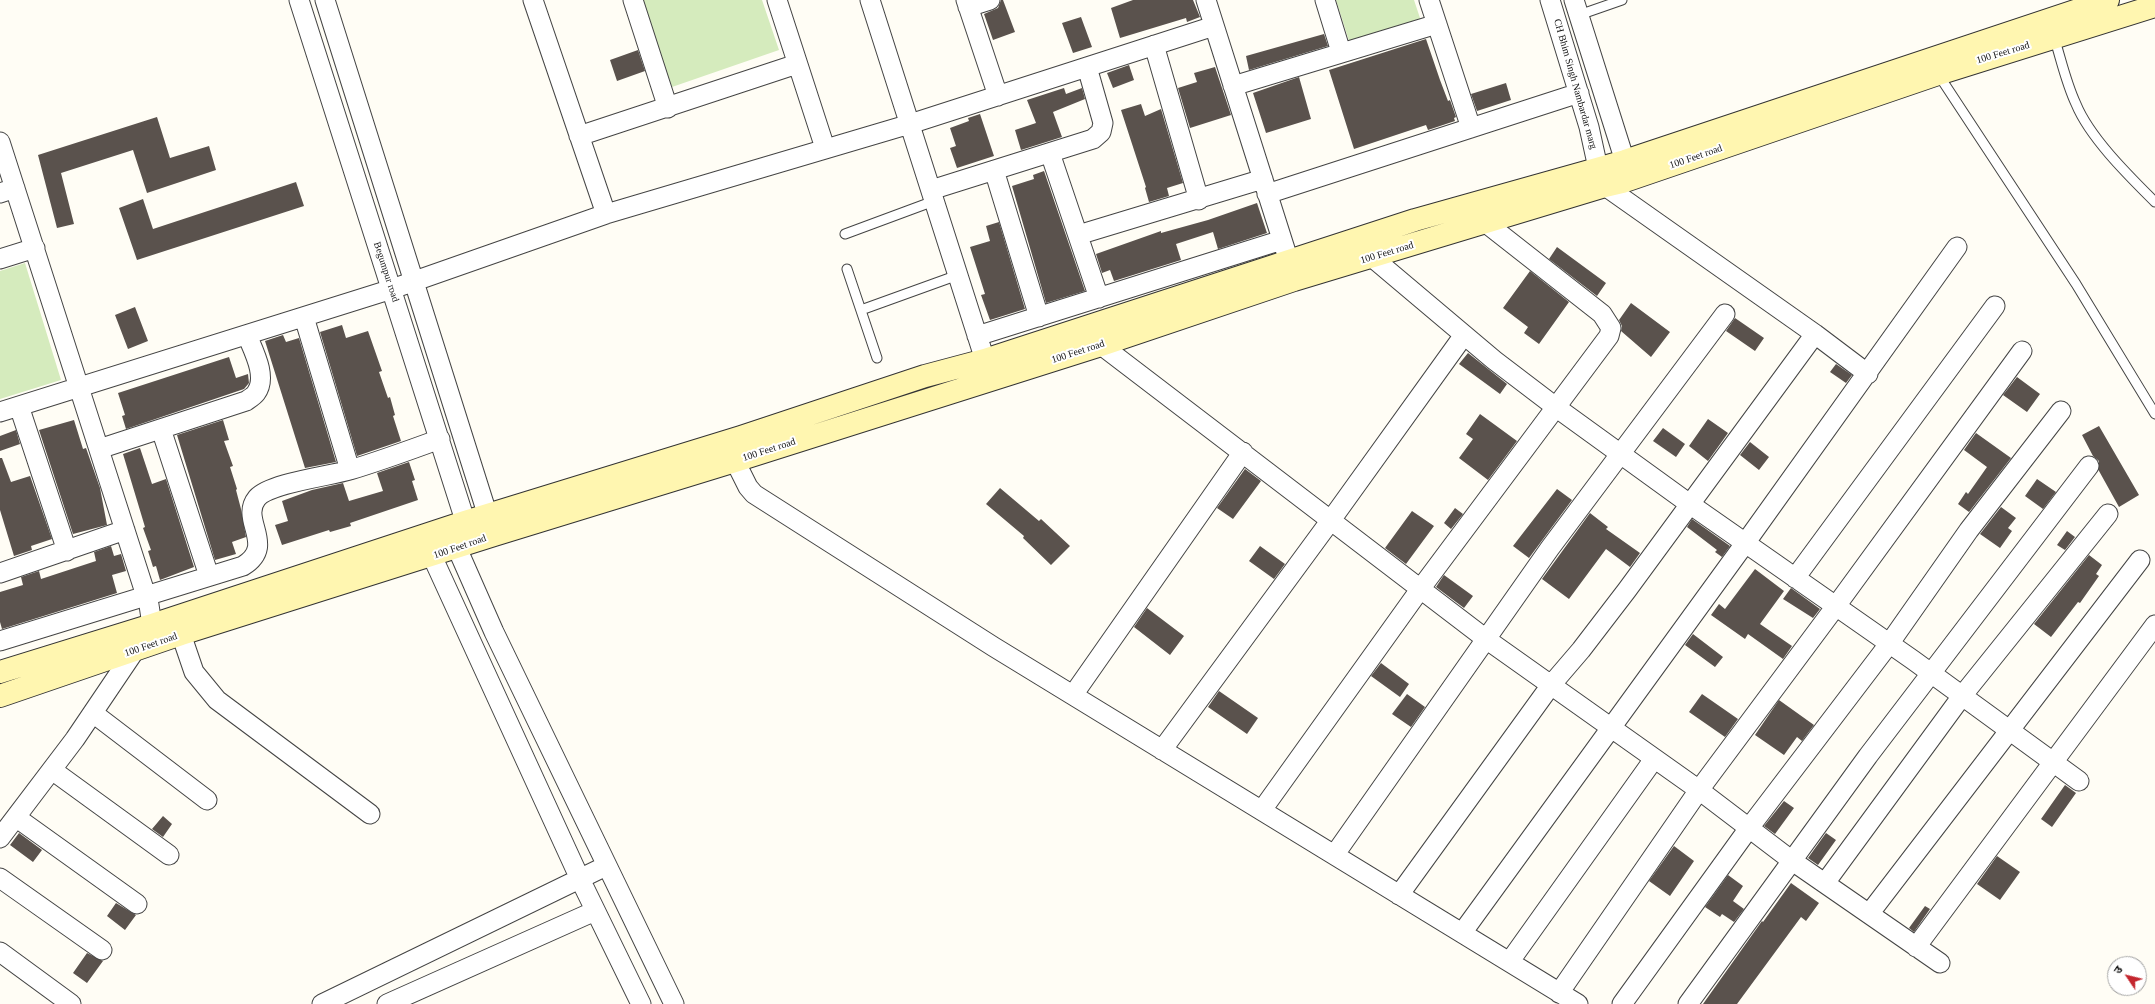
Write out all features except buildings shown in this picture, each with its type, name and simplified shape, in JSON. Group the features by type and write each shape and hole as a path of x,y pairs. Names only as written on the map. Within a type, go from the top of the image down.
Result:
{"street":[{"name":"Begumpur road","path":"299,0 440,439 465,522 465,546 494,632 674,1004"},
{"path":"325,0 412,282 491,526"},
{"path":"533,0 606,214"},
{"path":"633,0 668,108"},
{"path":"777,0 825,148"},
{"path":"870,0 985,360"},
{"path":"990,0 967,4 998,96"},
{"path":"1206,0 1291,271"},
{"path":"1325,0 1341,52"},
{"path":"1429,0 1471,128"},
{"name":"CH Bhim Singh Nambardar marg","path":"1550,0 1579,93 1602,177"},
{"name":"100 Feet road","path":"1628,170 2108,0"},
{"name":"100 Feet road","path":"0,672 152,625 465,522 491,526 735,461 1101,344 1291,271 1415,220 1628,170 2155,6"},
{"path":"1577,7 1628,170"},
{"path":"1233,86 1437,24"},
{"path":"0,412 392,289 606,214 910,124 1214,26"},
{"path":"1154,46 1199,200"},
{"path":"579,136 668,108 797,64"},
{"path":"932,195 994,170 1093,139 1101,132 1103,123 1087,67"},
{"path":"1078,235 1199,200 1265,187 1471,128 1579,93"},
{"path":"0,142 8,191 35,248 146,596 152,625 93,713 17,818 0,838"},
{"path":"1050,152 1099,298"},
{"path":"994,170 1040,317"},
{"path":"1602,177 1868,374"},
{"name":"100 Feet road","path":"0,696 181,634 465,546 491,526 925,376 1291,271 1373,258 1486,223 1602,177"},
{"path":"1262,810 1421,588 1557,408 1609,336 1611,328 1609,322 1602,314 1486,223"},
{"path":"977,336 1282,240"},
{"path":"1462,933 1610,727 1868,374 1957,247"},
{"path":"0,259 35,248"},
{"path":"1373,258 1464,335 1557,408 1690,505 1746,542 2079,781"},
{"path":"1795,578 1995,306"},
{"path":"1335,854 1550,548 1725,314"},
{"path":"304,317 350,470"},
{"path":"1399,895 1551,685 1581,650 1690,505 1815,334"},
{"path":"99,449 246,401 256,393 259,383 260,370 247,335"},
{"path":"1162,750 1331,520 1464,335"},
{"path":"1101,344 1486,639 1654,760 1699,790 1791,860 1940,963"},
{"path":"1559,993 1699,790 1836,606 2022,351"},
{"path":"19,406 67,551"},
{"path":"1622,1004 1749,828 1889,644 1970,530 2061,410"},
{"path":"160,429 209,576"},
{"path":"0,641 243,566 253,560 258,552 258,539 253,517 254,505 258,498 266,492 280,486 350,470 440,439"},
{"path":"1073,695 1243,452"},
{"path":"735,461 748,487 754,494 1073,695 1578,1004"},
{"path":"1688,1004 1791,860 2089,466"},
{"path":"1825,883 1962,696 2108,514"},
{"path":"0,573 125,530"},
{"path":"432,556 580,879 641,1004"},
{"path":"1869,914 2140,560"},
{"path":"1916,947 2155,625"},
{"path":"181,634 194,672 217,700 370,814"},
{"path":"93,713 207,800"},
{"path":"1510,961 1654,760"},
{"path":"52,770 169,855"},
{"path":"17,818 137,904"},
{"path":"322,1004 606,866"},
{"path":"0,878 102,950"},
{"path":"387,1004 595,911"},
{"path":"0,952 71,1004"}],"lane":[{"path":"1577,7 1622,0"},
{"path":"2054,37 2076,106 2126,173 2155,202"},
{"path":"1938,74 2076,284 2155,414"},
{"path":"845,234 932,195"},
{"path":"847,269 878,358"},
{"path":"861,310 958,275"}],"green space":[{"path":"642,0 762,0 779,50 672,87"},
{"path":"1336,0 1414,0 1421,21 1350,44"},
{"path":"25,263 61,380 0,399 0,271"}]}
